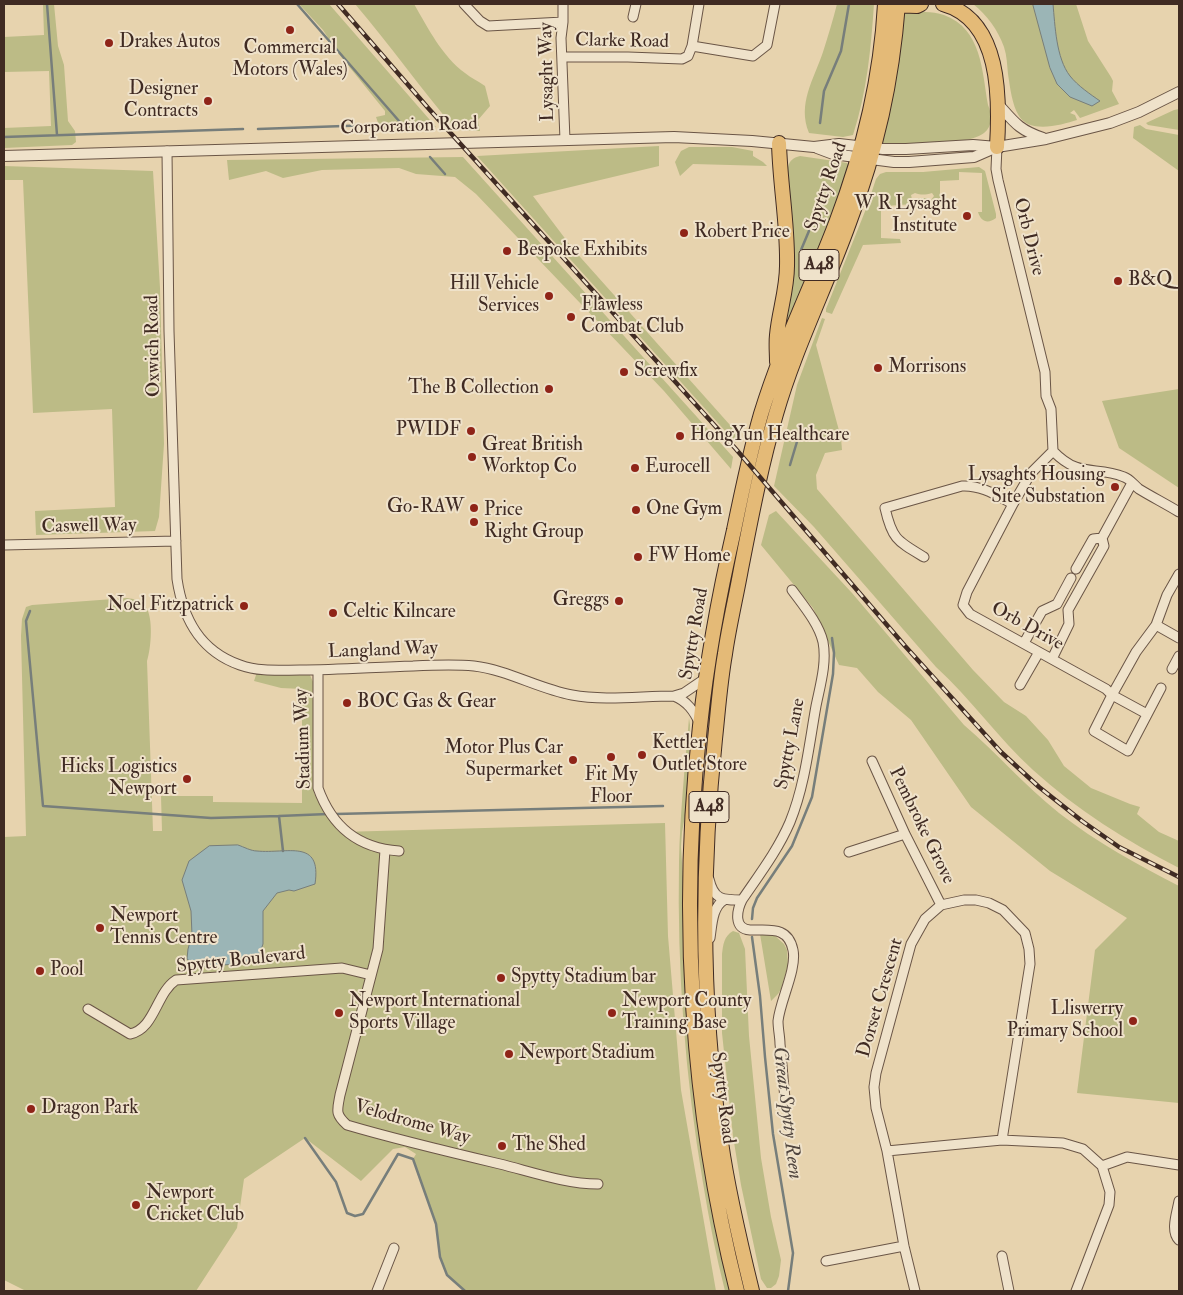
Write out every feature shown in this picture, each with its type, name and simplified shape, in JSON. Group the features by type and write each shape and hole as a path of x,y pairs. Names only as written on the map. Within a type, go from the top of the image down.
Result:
{"main road":[{"path":"892,4 917,6 920,4"},
{"name":"Spytty Road","path":"737,1291 718,1207 707,1140 696,1051 691,963 691,864 692,824 700,724 714,623 741,497 762,413 777,370 886,100 895,49 892,4"},
{"name":"Spytty Road","path":"752,1291 735,1220 721,1143 713,1077 705,968 704,893 708,816 725,654 746,544 774,419 785,384 849,224 866,153 868,121 892,4"},
{"path":"943,4 952,6 964,13 974,22 983,35 992,59 998,104 997,147"},
{"path":"777,370 777,335 785,292 787,268 786,226 779,164 779,143"}],"street":[{"path":"464,4 480,21 488,26 563,22"},
{"name":"Lysaght Way","path":"563,4 561,38 565,140"},
{"path":"633,17 636,4"},
{"name":"Clarke Road","path":"562,58 628,56 682,59 688,56 692,46 699,4"},
{"path":"692,46 753,56 767,45 775,4"},
{"name":"Corporation Road","path":"4,156 682,137 814,147 839,144 866,153 973,145 997,147 1046,139 1117,120 1132,115 1179,92"},
{"path":"998,104 1011,120 1026,133 1046,139"},
{"name":"Orb Drive","path":"997,147 996,169 998,180 1044,372 1046,396 1050,409 1053,451 1031,473 967,592 963,605 970,614 1106,689 1112,695 1147,714"},
{"name":"Oxwich Road","path":"167,151 169,332 176,541"},
{"path":"1053,451 1066,463 1088,471 1125,477 1140,489 1179,512"},
{"path":"1052,659 1069,624 1068,610 1104,546 1102,538 1132,483"},
{"path":"924,557 906,547 893,536 884,508 962,486 981,488 1013,504"},
{"path":"1076,569 1092,539 1102,538"},
{"name":"Caswell Way","path":"4,545 176,541"},
{"name":"Langland Way","path":"176,541 177,579 184,612 191,626 211,649 233,662 258,670 318,670 431,665 475,666 572,696 593,698 674,696 684,693 706,678"},
{"path":"1161,688 1128,751 1094,731 1136,652 1156,625 1167,596 1179,574"},
{"path":"1024,643 1042,611 1057,604 1071,578"},
{"name":"Spytty Lane","path":"785,1098 778,1022 794,958 793,951 788,939 778,931 767,928 744,929 740,925 737,913 742,900 767,863 790,822 805,770 823,667 823,640 792,590"},
{"path":"1156,625 1179,638"},
{"path":"1020,685 1038,652"},
{"path":"1172,670 1179,656"},
{"name":"Stadium Way","path":"318,670 318,788 323,803 334,819 350,835 364,843 385,850 399,850"},
{"path":"674,696 684,700 700,724"},
{"name":"Pembroke Grove","path":"872,762 905,834 941,905"},
{"path":"708,816 708,857 711,886 716,895 724,900 742,900"},
{"path":"849,852 905,834"},
{"name":"Velodrome Way","path":"385,850 378,949 340,1095 337,1112 340,1119 353,1127 534,1173 582,1183 598,1184"},
{"path":"705,968 714,915 718,905 724,900"},
{"path":"941,905 976,900 990,903 1003,910 1025,933 1029,949 1029,979 1002,1140"},
{"name":"Dorset Crescent","path":"915,1291 904,1246 887,1151 876,1108 874,1087 876,1073 911,944 925,919 941,905"},
{"name":"Spytty Boulevard","path":"88,1009 130,1034 143,1029 168,985 176,980 342,968 371,975"},
{"path":"887,1151 1002,1140 1063,1143 1083,1149 1102,1166 1110,1192 1109,1205 1076,1291"},
{"path":"1102,1166 1127,1157 1179,1165"},
{"path":"1179,1201 1174,1231 1179,1240"},
{"path":"826,1260 904,1246"},
{"path":"377,1291 394,1248"},
{"path":"1002,1256 1009,1291"}],"shaded area":[{"path":"43,4 54,4 58,46 64,65 68,121 75,131 76,142 72,145 4,148 4,128 51,126 49,71 4,72 4,37 44,35"},
{"path":"299,4 329,4 436,127 381,131 376,117 385,115 385,111 338,53 323,30"},
{"path":"355,4 414,4 436,41 449,58 467,75 485,86 490,106 478,120 480,131 456,130"},
{"path":"837,4 874,4 870,53 862,103 853,135 843,137 809,133 805,112 808,92 823,52"},
{"path":"973,4 1076,4 1088,41 1113,81 1112,91 1119,104 1080,118 1074,110 1070,113 1075,115 1077,120 1055,126 1030,125 1024,122 1019,116 1013,101 1006,54 1002,41 991,23"},
{"path":"905,11 930,12 944,15 957,21 966,30 978,52 991,116 989,127 984,133 976,137 951,142 920,144 883,143 895,86"},
{"path":"1179,109 1179,130 1148,125 1146,123 1174,110"},
{"path":"1140,125 1146,129 1179,135 1179,171 1133,138 1134,127"},
{"path":"659,146 659,166 533,196 573,249 738,434 736,443 477,156"},
{"path":"689,147 732,147 753,151 753,156 767,166 693,164 680,176 675,162 681,151"},
{"path":"800,156 847,163 848,165 836,208 788,323 786,321 785,167 788,167 792,160"},
{"path":"463,157 733,457 731,469 664,391 476,194 455,177 416,174 399,168 322,170 283,178 266,171 229,180 227,160"},
{"path":"4,166 153,171 160,288 164,444 159,517 155,531 36,535 35,511 115,507 112,409 33,413 23,180 4,180"},
{"path":"979,167 985,171 996,218 985,221 978,212 982,212 982,173 959,172 959,180 940,181 940,205 916,205 918,198 928,198 931,200 934,196 932,193 923,195 915,193 911,195 913,204 886,206 886,210 881,211 881,238 900,239 901,243 863,245 832,314 826,312 876,179 880,174 886,172 923,172"},
{"path":"822,318 825,319 816,345 841,438 842,450 825,453 816,475 817,489 973,670 1004,702 1026,716 1048,740 1064,766 1091,788 1140,807 1137,814 1159,832 1179,841 1179,868 1103,824 1033,770 936,667 814,527 774,486 797,385"},
{"path":"1179,389 1179,488 1119,448 1102,401"},
{"path":"776,511 852,593 964,725 1034,792 1088,834 1179,886 1179,1103 1077,1093 1095,950 1127,918 1050,871 971,807 911,720 878,692 857,668 839,665 813,608 761,545 769,515"},
{"name":"Newport International Sports Village","path":"127,598 139,601 145,606 151,625 150,649 147,661 153,831 162,831 161,796 213,796 213,802 302,803 302,689 281,688 254,681 257,672 309,673 314,684 314,793 321,806 341,829 341,832 665,823 668,936 681,1090 716,1291 465,1291 447,1275 440,1257 436,1224 413,1159 416,1154 405,1147 393,1149 361,1181 305,1138 244,1179 237,1228 196,1291 26,1291 4,1280 4,837 26,836 22,619 26,607 32,605"},
{"path":"689,718 688,800 681,847 685,908 732,1291 725,1291 716,1251 697,1143 687,1063 679,943 679,862"},
{"path":"733,931 739,933 745,949 749,1036 761,1158 771,1217 781,1260 779,1276 776,1284 771,1288 767,1288 761,1279 741,1185 733,1136 722,1033 722,954 726,938"},
{"path":"760,934 773,934 784,944 787,950 788,965 781,989 771,1001"}],"water":[{"path":"1033,4 1053,4 1057,41 1065,69 1084,90 1100,101 1092,106 1070,97 1057,84 1050,68"},
{"path":"238,845 255,851 300,851 308,854 313,860 316,869 315,884 294,891 289,890 277,893 263,911 263,944 259,955 248,963 198,967 187,959 192,935 191,911 182,880 189,861 209,846"}],"waterway":[{"path":"47,4 57,135"},
{"path":"297,4 406,129"},
{"path":"820,123 824,91 841,51 849,4"},
{"path":"258,129 401,124"},
{"path":"4,137 243,129"},
{"path":"430,157 445,174"},
{"path":"801,260 801,250 819,207"},
{"path":"790,465 802,425"},
{"path":"30,611 26,621 43,806 211,818 279,816 283,851"},
{"name":"Great Spytty Reen","path":"752,919 753,908 757,898 792,846 812,797 833,674 834,653 832,638"},
{"path":"336,814 663,806"},
{"path":"279,816 328,814"},
{"name":"Great Spytty Reen","path":"752,937 760,996 773,1134 793,1253 788,1291"},
{"path":"305,1138 336,1182 347,1213 355,1216 363,1214 398,1154 413,1159 436,1224 440,1257 447,1275 465,1291"}],"railway":[{"path":"338,4 429,109 735,448 905,646 1001,752 1039,787 1119,847 1179,877"}],"place":[{"name":"Commercial Motors (Wales)","path":"290,30"},
{"name":"Drakes Autos","path":"109,43"},
{"name":"Designer Contracts","path":"208,101"},
{"name":"W R Lysaght Institute","path":"967,216"},
{"name":"Robert Price","path":"684,233"},
{"name":"Bespoke Exhibits","path":"507,251"},
{"name":"B&Q","path":"1118,281"},
{"name":"Hill Vehicle Services","path":"549,296"},
{"name":"Flawless Combat Club","path":"571,317"},
{"name":"Morrisons","path":"878,368"},
{"name":"Screwfix","path":"624,372"},
{"name":"The B Collection","path":"549,389"},
{"name":"PWIDF","path":"471,431"},
{"name":"HongYun Healthcare","path":"680,436"},
{"name":"Great British Worktop Co","path":"472,457"},
{"name":"Eurocell","path":"635,468"},
{"name":"Lysaghts Housing Site Substation","path":"1115,487"},
{"name":"Go-RAW","path":"474,508"},
{"name":"One Gym","path":"636,510"},
{"name":"Price Right Group","path":"474,522"},
{"name":"FW Home","path":"638,557"},
{"name":"Greggs","path":"619,601"},
{"name":"Noel Fitzpatrick","path":"244,606"},
{"name":"Celtic Kilncare","path":"333,613"},
{"name":"BOC Gas & Gear","path":"347,703"},
{"name":"Kettler Outlet Store","path":"642,755"},
{"name":"Fit My Floor","path":"611,757"},
{"name":"Motor Plus Car Supermarket","path":"573,760"},
{"name":"Hicks Logistics Newport","path":"187,779"},
{"name":"Newport Tennis Centre","path":"100,928"},
{"name":"Pool","path":"40,971"},
{"name":"Spytty Stadium bar","path":"501,978"},
{"name":"Newport International Sports Village","path":"339,1013"},
{"name":"Newport County Training Base","path":"612,1013"},
{"name":"Lliswerry Primary School","path":"1133,1021"},
{"name":"Newport Stadium","path":"509,1054"},
{"name":"Dragon Park","path":"31,1109"},
{"name":"The Shed","path":"502,1146"},
{"name":"Newport Cricket Club","path":"136,1205"}]}
